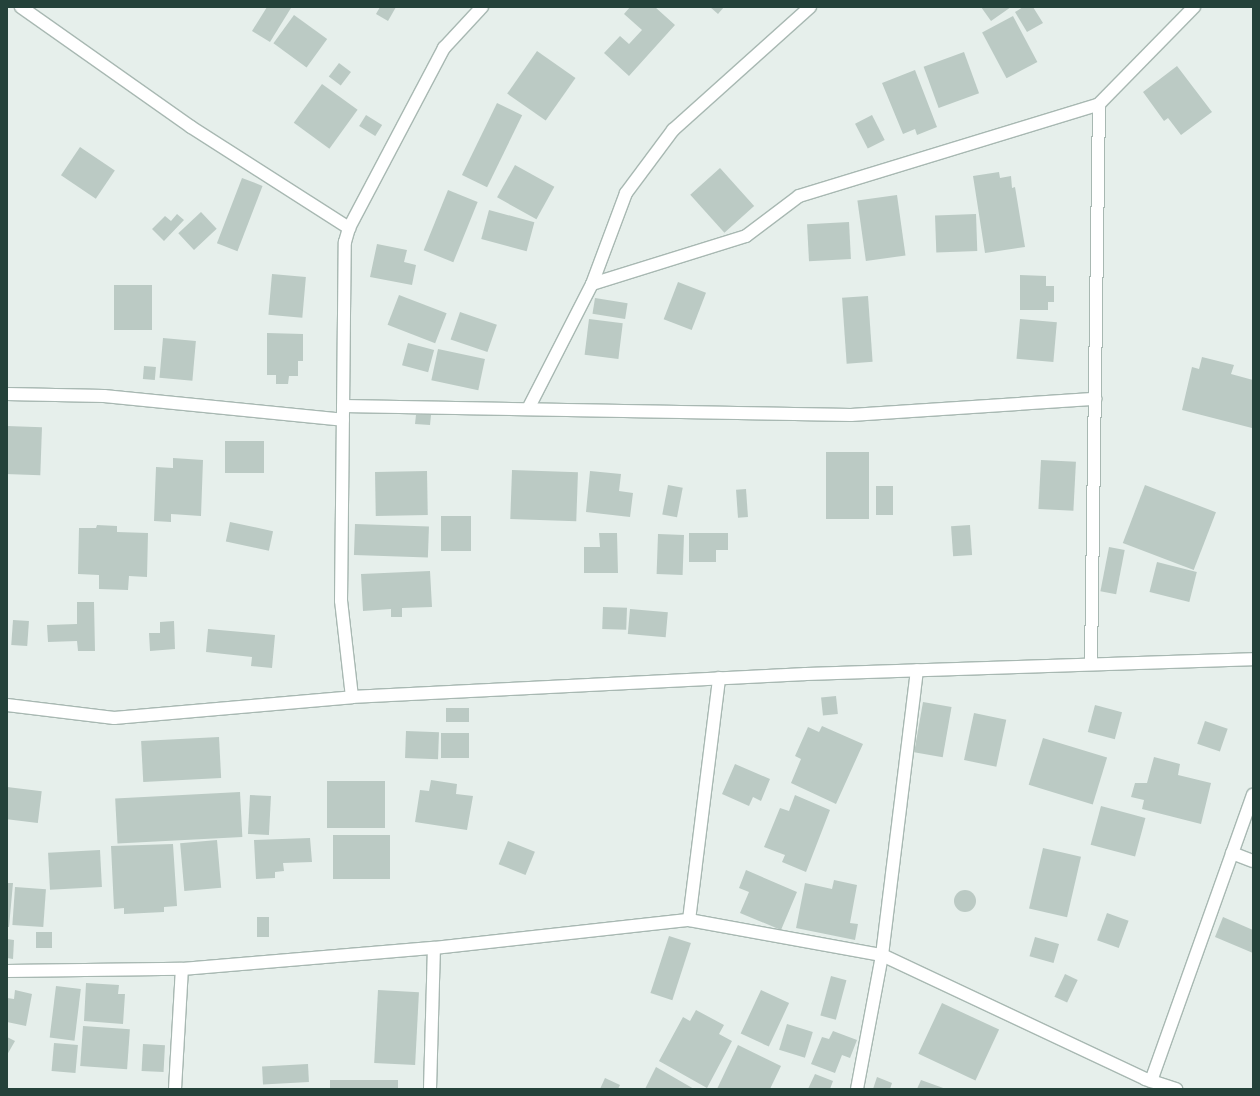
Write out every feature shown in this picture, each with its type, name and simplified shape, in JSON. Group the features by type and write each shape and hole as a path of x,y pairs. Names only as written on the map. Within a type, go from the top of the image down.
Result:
{"street":[{"path":"21,7 191,127 349,228"},
{"path":"352,696 341,601 345,242 349,228 444,48 482,7"},
{"path":"528,410 592,284 626,193 673,130 810,7"},
{"path":"592,284 746,236 799,196 1099,104 1194,7"},
{"path":"1091,662 1099,104"},
{"path":"7,394 104,396 343,420"},
{"path":"343,406 851,415 1095,399"},
{"path":"7,705 114,718 352,696 1091,662 1253,659"},
{"path":"857,1089 882,955 917,670"},
{"path":"689,920 719,678"},
{"path":"1151,1081 1253,795"},
{"path":"1232,854 1253,861"},
{"path":"7,971 182,968 434,948 689,920 882,955 1151,1081 1176,1089"},
{"path":"430,1089 434,948"},
{"path":"175,1089 182,968"}],"building":[{"path":"267,7 291,8 270,42 252,31"},
{"path":"380,7 396,7 388,21 376,14"},
{"path":"630,7 655,7 675,25 629,76 604,53 620,36 629,44 642,30 624,14"},
{"path":"710,7 724,7 718,14"},
{"path":"981,7 1011,7 991,21"},
{"path":"1023,7 1033,7 1043,23 1027,32 1015,12"},
{"path":"294,15 327,39 307,67 273,43"},
{"path":"1013,16 1037,62 1007,78 982,32"},
{"path":"537,51 576,78 546,121 507,94"},
{"path":"964,52 979,93 939,108 924,67"},
{"path":"339,63 351,72 341,86 329,77"},
{"path":"1177,66 1212,112 1181,135 1168,118 1164,121 1143,92"},
{"path":"915,70 937,127 917,135 915,129 903,134 882,83"},
{"path":"322,84 358,110 329,149 294,123"},
{"path":"497,103 522,115 487,187 462,175"},
{"path":"366,115 382,125 375,136 359,126"},
{"path":"872,115 885,140 868,149 855,124"},
{"path":"80,147 115,170 96,199 61,175"},
{"path":"515,165 554,187 536,219 497,197"},
{"path":"720,168 754,206 724,233 690,195"},
{"path":"999,172 1000,178 1011,176 1012,188 1015,187 1025,247 985,253 973,176"},
{"path":"242,178 263,186 237,251 217,243"},
{"path":"448,190 478,202 453,262 424,250"},
{"path":"897,195 905,255 866,261 857,201"},
{"path":"489,210 534,222 527,251 481,239"},
{"path":"201,212 217,229 194,250 178,233"},
{"path":"177,214 184,220 164,241 152,229 165,216 171,221"},
{"path":"976,214 977,251 936,252 935,215"},
{"path":"849,222 851,259 809,261 807,224"},
{"path":"377,244 407,250 404,262 416,265 412,285 370,277"},
{"path":"272,274 306,277 302,318 268,315"},
{"path":"1020,275 1046,276 1046,286 1054,286 1054,302 1048,302 1048,310 1020,310"},
{"path":"678,282 706,293 692,330 664,319"},
{"path":"114,285 152,285 152,330 114,330"},
{"path":"399,295 447,313 435,343 388,325"},
{"path":"868,296 873,362 847,364 842,298"},
{"path":"595,298 628,303 625,319 592,314"},
{"path":"460,312 497,325 487,352 451,339"},
{"path":"589,319 623,323 618,359 585,355"},
{"path":"1020,319 1057,322 1053,362 1017,359"},
{"path":"267,333 303,334 303,361 298,361 298,376 289,376 288,384 276,384 276,375 267,375"},
{"path":"163,338 196,341 192,381 160,378"},
{"path":"408,343 434,350 428,372 402,365"},
{"path":"438,349 485,359 478,390 431,380"},
{"path":"1202,357 1234,365 1231,374 1253,380 1252,428 1182,410 1192,367 1199,369"},
{"path":"144,366 156,367 155,380 143,379"},
{"path":"416,415 431,415 430,425 415,424"},
{"path":"7,426 42,427 40,475 7,474"},
{"path":"225,441 264,441 264,473 225,473"},
{"path":"826,452 869,452 869,519 826,519"},
{"path":"173,458 203,460 201,516 171,514 171,522 154,521 156,467 173,468"},
{"path":"1041,460 1076,462 1073,511 1038,509"},
{"path":"512,470 578,472 576,521 510,519"},
{"path":"427,471 428,515 376,516 375,472"},
{"path":"590,471 621,474 619,491 633,493 630,517 586,512"},
{"path":"668,485 683,488 677,517 662,514"},
{"path":"1145,485 1216,512 1194,570 1123,543"},
{"path":"876,486 893,486 893,515 876,515"},
{"path":"746,489 748,517 738,518 736,490"},
{"path":"441,516 471,516 471,551 441,551"},
{"path":"230,522 273,531 269,551 226,542"},
{"path":"355,524 429,527 428,558 354,555"},
{"path":"97,525 117,526 117,532 148,533 147,577 129,576 128,590 99,589 99,575 78,574 79,528 96,528"},
{"path":"970,525 972,555 953,556 951,526"},
{"path":"599,533 617,533 618,573 584,573 584,547 600,547"},
{"path":"689,533 728,533 728,550 716,550 716,562 689,562"},
{"path":"658,534 684,535 683,575 657,574"},
{"path":"1109,547 1125,550 1116,594 1100,591"},
{"path":"1157,562 1197,572 1189,602 1150,592"},
{"path":"430,571 432,607 402,608 402,617 391,617 391,609 363,611 361,574"},
{"path":"77,602 94,602 95,651 78,651 77,641 48,642 47,625 77,624"},
{"path":"603,607 627,608 626,630 602,629"},
{"path":"630,609 668,612 666,637 628,634"},
{"path":"13,620 29,621 27,646 11,645"},
{"path":"174,621 175,649 150,651 149,633 160,633 160,622"},
{"path":"208,629 275,635 272,668 251,666 252,657 206,652"},
{"path":"836,696 838,714 823,715 821,698"},
{"path":"923,702 952,707 943,757 914,752"},
{"path":"1095,705 1122,712 1115,739 1088,732"},
{"path":"446,708 469,708 469,722 446,722"},
{"path":"974,713 1006,720 996,767 964,760"},
{"path":"1205,721 1228,729 1220,752 1197,744"},
{"path":"822,726 863,744 836,804 791,783 801,759 795,756 808,727 819,732"},
{"path":"406,731 439,732 438,759 405,758"},
{"path":"441,733 469,733 469,758 441,758"},
{"path":"219,737 221,778 143,782 141,741"},
{"path":"1043,738 1107,758 1093,804 1029,785"},
{"path":"1154,757 1180,764 1178,775 1211,783 1201,824 1142,809 1144,800 1131,797 1135,783 1147,783"},
{"path":"735,764 770,779 761,801 753,797 749,806 722,794"},
{"path":"431,780 457,784 456,794 473,796 467,830 415,822 420,790 429,791"},
{"path":"327,781 385,781 385,828 327,828"},
{"path":"7,787 42,791 38,823 7,819"},
{"path":"240,792 242,837 118,843 115,799"},
{"path":"250,795 271,796 269,835 248,834"},
{"path":"795,795 830,810 806,872 782,862 785,855 764,847 780,808 789,811"},
{"path":"1101,806 1145,818 1135,857 1091,845"},
{"path":"333,835 390,835 390,879 333,879"},
{"path":"310,838 312,862 283,863 284,871 275,872 275,878 256,879 254,840"},
{"path":"217,840 221,888 184,891 180,843"},
{"path":"508,841 535,852 526,875 499,864"},
{"path":"173,844 177,906 164,907 164,912 124,914 124,908 114,909 111,846"},
{"path":"1043,848 1081,857 1067,917 1029,908"},
{"path":"100,850 102,887 50,890 48,853"},
{"path":"746,870 797,892 781,930 740,913 749,892 739,888"},
{"path":"834,880 857,885 850,923 858,924 855,940 796,928 805,883 832,889"},
{"path":"7,883 13,883 9,927 7,927"},
{"path":"15,887 46,889 43,927 12,925"},
{"path":"965,890 973,893 976,901 973,909 965,912 957,909 954,901 957,893"},
{"path":"1107,913 1129,921 1119,948 1097,940"},
{"path":"257,917 269,917 269,937 257,937"},
{"path":"1223,917 1253,930 1253,953 1215,937"},
{"path":"36,932 52,932 52,948 36,948"},
{"path":"669,936 691,943 672,1000 650,993"},
{"path":"1035,937 1059,944 1054,963 1029,956"},
{"path":"7,939 14,940 13,959 7,958"},
{"path":"1065,974 1078,980 1067,1003 1054,997"},
{"path":"831,976 846,980 836,1020 820,1016"},
{"path":"86,983 119,985 118,994 125,994 123,1024 84,1021"},
{"path":"56,986 81,989 74,1041 50,1038"},
{"path":"15,990 32,994 26,1026 7,1022 7,998 14,999"},
{"path":"378,990 419,992 415,1065 374,1063"},
{"path":"761,990 789,1003 769,1047 741,1034"},
{"path":"942,1003 999,1030 975,1080 918,1054"},
{"path":"696,1010 724,1025 719,1034 732,1041 707,1088 659,1061 683,1017 690,1021"},
{"path":"787,1024 813,1032 805,1058 779,1050"},
{"path":"83,1026 130,1029 127,1069 80,1066"},
{"path":"833,1031 857,1040 850,1058 842,1055 835,1073 811,1064 822,1037 829,1039"},
{"path":"7,1037 15,1041 7,1055"},
{"path":"54,1043 78,1045 75,1073 52,1071"},
{"path":"143,1044 165,1045 164,1072 142,1071"},
{"path":"738,1045 781,1066 770,1089 717,1089"},
{"path":"308,1064 309,1082 263,1084 262,1066"},
{"path":"656,1067 694,1089 645,1089"},
{"path":"815,1074 833,1081 830,1089 808,1089"},
{"path":"877,1077 892,1083 890,1089 873,1089"},
{"path":"605,1078 620,1085 618,1089 600,1089"},
{"path":"330,1080 398,1080 398,1089 330,1089"},
{"path":"921,1080 946,1089 917,1089"}]}
